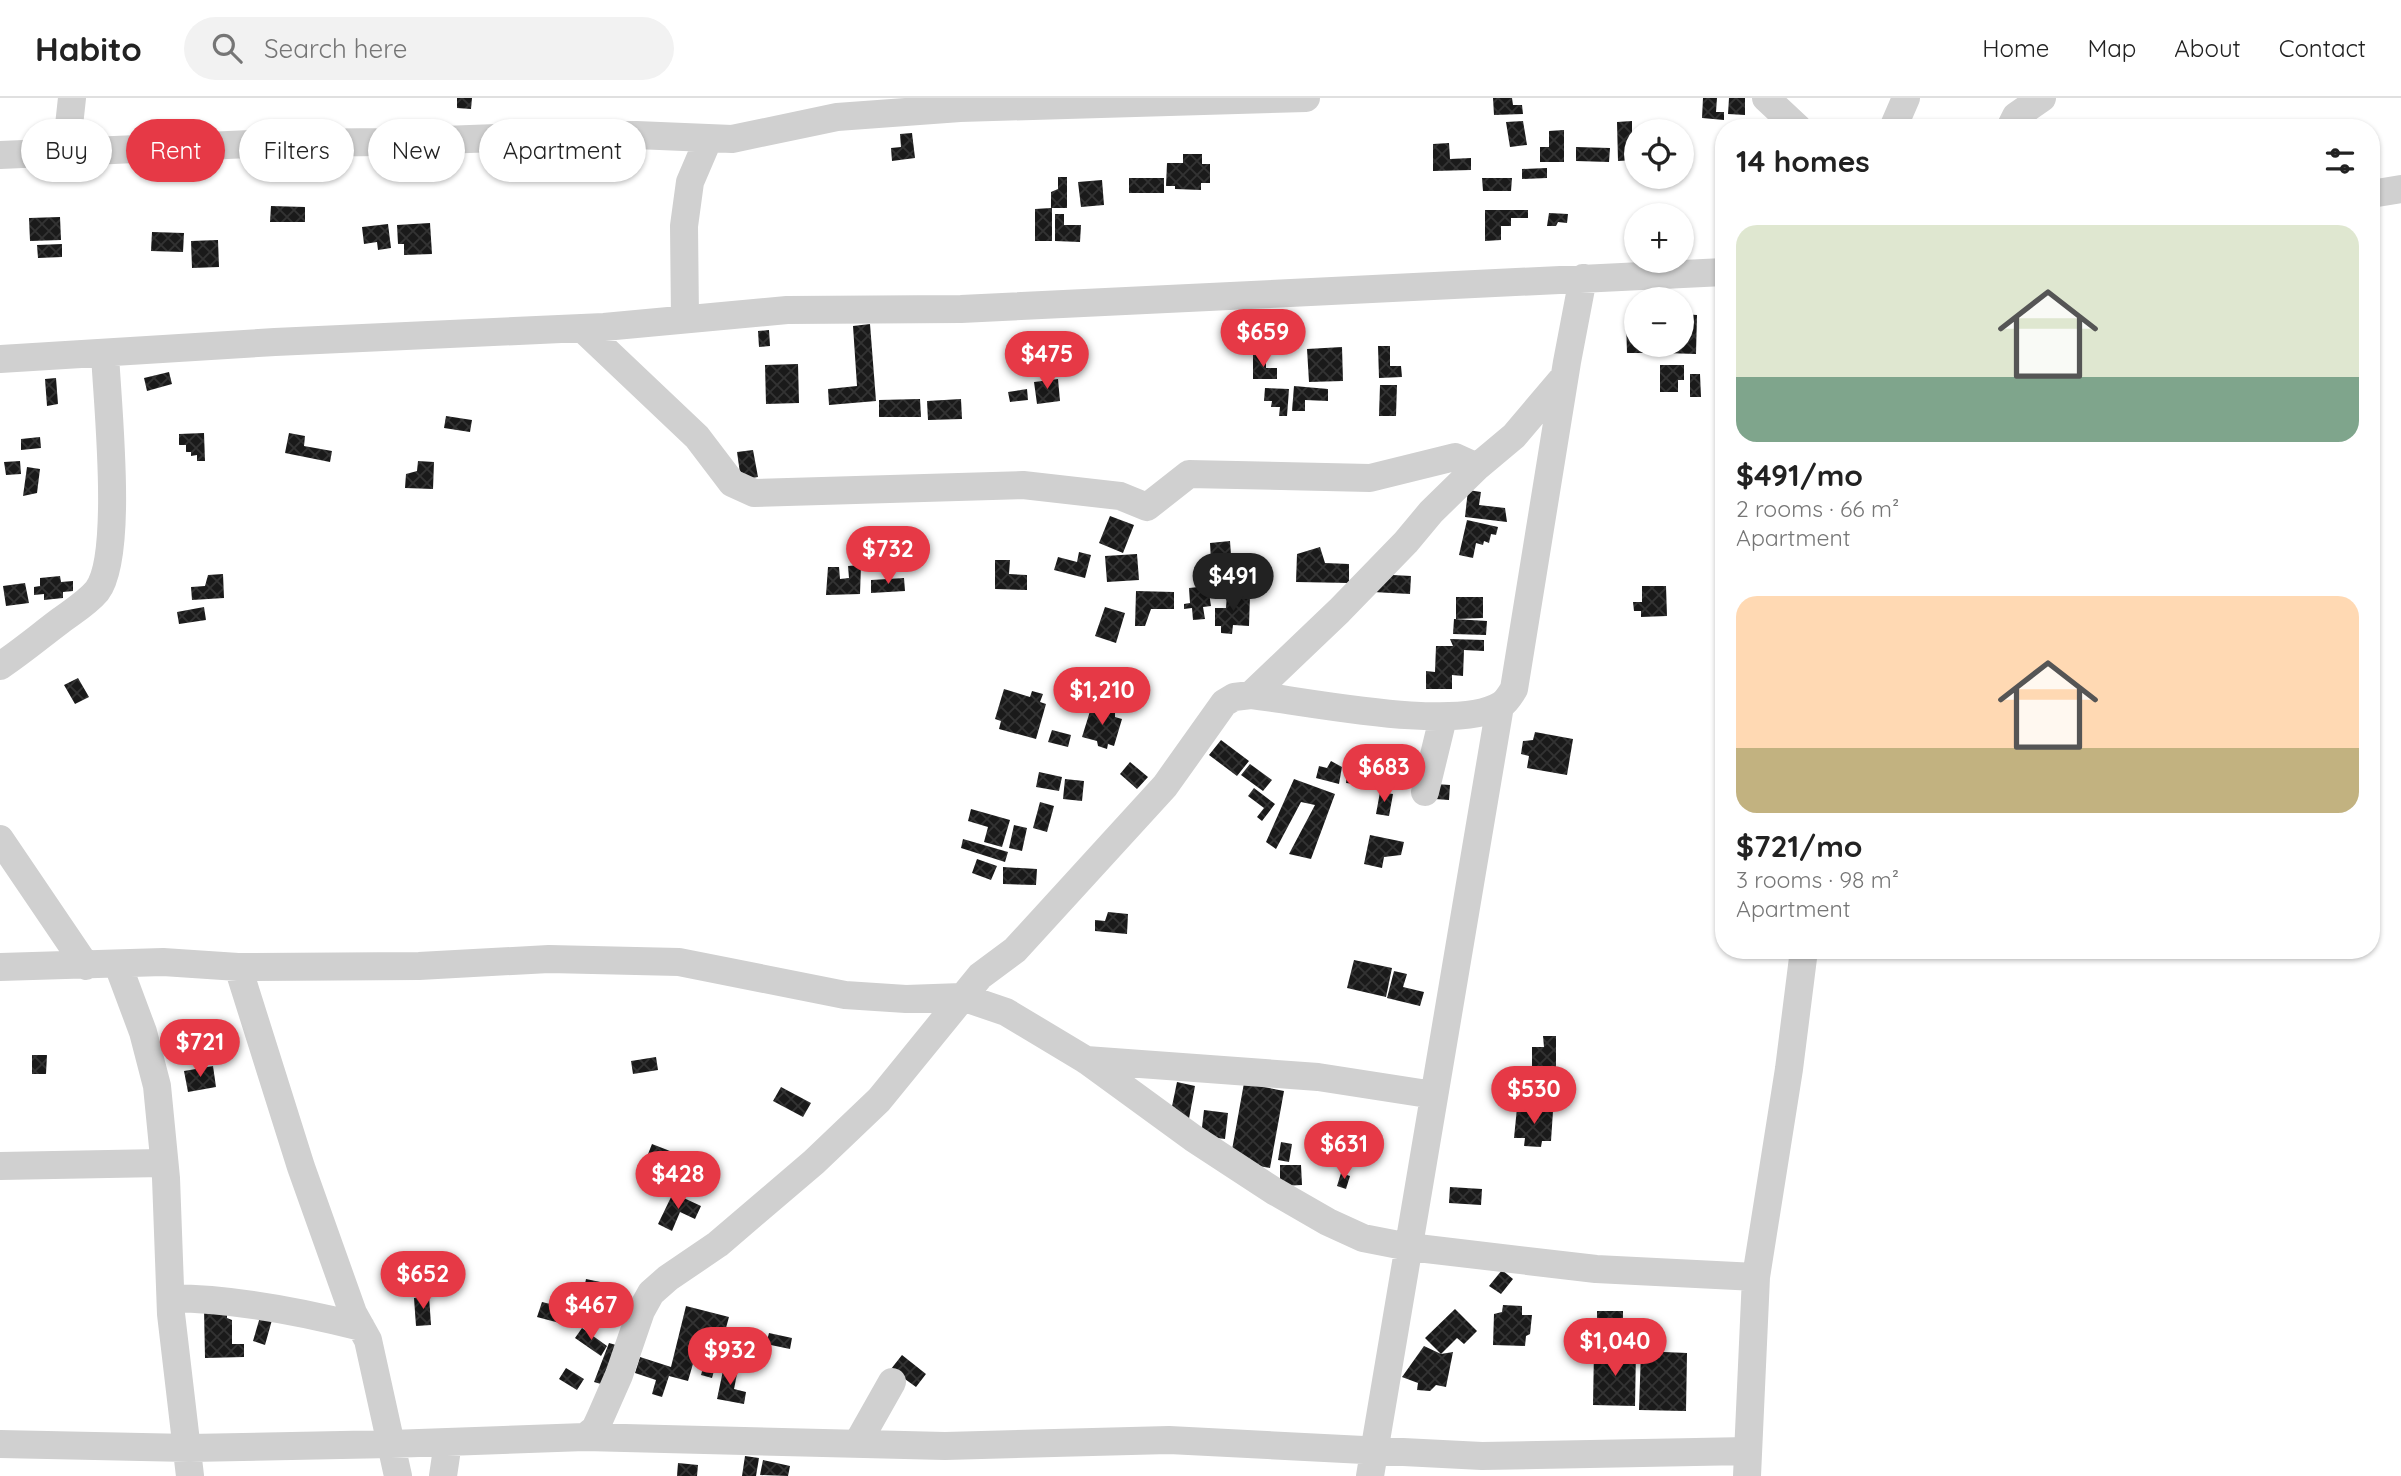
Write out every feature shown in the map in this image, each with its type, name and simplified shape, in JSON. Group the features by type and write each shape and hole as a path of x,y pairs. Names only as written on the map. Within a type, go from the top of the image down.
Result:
{"street":[{"path":"70,119 72,98"},
{"path":"112,151 271,142 389,142 548,136 636,135 708,139 746,137 837,117 960,103 1306,98"},
{"path":"1766,98 1788,119"},
{"path":"2017,119 2042,98"},
{"path":"685,318 686,215 690,182 708,139"},
{"path":"0,155 21,154"},
{"path":"2380,192 2401,189"},
{"path":"0,359 224,344 582,328 787,310 961,309 1715,272"},
{"path":"585,1437 594,1429 601,1416 641,1311 651,1293 668,1278 710,1252 814,1162 879,1100 980,976 1015,950 1119,839 1165,786 1224,704 1234,697 1251,695 1443,718 1500,706 1508,699 1514,689 1564,377 1583,278"},
{"path":"582,328 697,437 732,483 754,493 1023,485 1120,496 1147,507 1189,474 1370,478 1455,457 1477,467"},
{"path":"0,666 83,604 103,582 109,562 113,506 105,354"},
{"path":"1251,695 1339,611 1406,542 1430,512 1514,436 1564,377"},
{"path":"1372,1463 1500,706"},
{"path":"1425,792 1443,718"},
{"path":"0,839 86,966"},
{"path":"0,967 163,962 238,967 419,966 549,959 679,962 845,995 906,999 962,997 1006,1012 1086,1060 1193,1138 1317,1216 1363,1238 1409,1247 1595,1269 1756,1278"},
{"path":"0,1444 188,1447 391,1444 585,1437 945,1446 1169,1440 1372,1463 1482,1456 1748,1464 1756,1278 1787,1082 1803,959"},
{"path":"118,965 151,1057 157,1086 162,1163 166,1178 171,1298 190,1476"},
{"path":"238,967 301,1167 354,1313 368,1340 398,1476"},
{"path":"1086,1060 1318,1077 1434,1095"},
{"path":"0,1166 162,1163"},
{"path":"171,1298 237,1303 315,1315 360,1326"},
{"path":"857,1444 892,1382"},
{"path":"443,1476 448,1442"}],"building":[{"path":"457,98 472,98 471,109 457,108"},
{"path":"1493,98 1512,98 1513,105 1522,105 1523,114 1494,115"},
{"path":"1703,98 1717,98 1716,112 1724,112 1724,119 1702,118"},
{"path":"1729,98 1745,98 1745,115 1728,114"},
{"path":"1523,121 1527,145 1510,147 1506,122"},
{"path":"1617,122 1624,122 1624,161 1618,161"},
{"path":"1564,130 1564,162 1540,162 1540,147 1549,147 1549,131"},
{"path":"912,133 915,158 892,161 891,148 901,147 900,134"},
{"path":"1449,143 1450,159 1471,158 1471,170 1433,171 1433,144"},
{"path":"1576,147 1610,148 1609,162 1576,161"},
{"path":"1183,154 1202,154 1202,164 1210,164 1210,183 1201,183 1201,190 1166,186 1167,163 1183,163"},
{"path":"1547,168 1547,178 1522,179 1522,169"},
{"path":"1058,177 1067,177 1067,208 1052,208 1052,241 1035,241 1035,209 1051,208 1051,192 1058,189"},
{"path":"1129,178 1164,178 1164,193 1129,193"},
{"path":"1482,178 1512,178 1511,191 1483,191"},
{"path":"1102,180 1104,205 1081,207 1078,182"},
{"path":"271,206 305,207 305,222 270,222"},
{"path":"1485,210 1528,210 1528,218 1511,218 1511,226 1501,226 1501,240 1485,241"},
{"path":"1549,213 1568,214 1567,223 1558,222 1556,226 1547,226"},
{"path":"1055,214 1064,214 1064,225 1081,225 1080,242 1055,241"},
{"path":"60,217 61,240 30,241 29,218"},
{"path":"430,223 432,254 404,255 404,244 398,244 397,225"},
{"path":"388,224 391,248 378,250 377,242 364,244 362,227"},
{"path":"152,232 184,233 183,252 151,251"},
{"path":"218,240 219,267 192,268 191,241"},
{"path":"62,244 62,257 38,258 37,245"},
{"path":"1694,315 1697,315 1694,354"},
{"path":"870,324 876,401 829,405 828,389 857,386 853,326"},
{"path":"769,330 770,346 759,347 758,331"},
{"path":"1378,346 1390,346 1390,366 1401,366 1402,377 1379,378"},
{"path":"1342,347 1343,381 1309,382 1307,349"},
{"path":"1253,355 1266,355 1266,368 1277,368 1277,379 1253,379"},
{"path":"798,364 799,403 766,404 765,365"},
{"path":"1660,365 1684,365 1684,380 1678,380 1678,392 1660,392"},
{"path":"169,372 172,384 147,391 144,378"},
{"path":"1690,374 1700,374 1701,397 1690,397"},
{"path":"56,378 58,404 47,406 45,379"},
{"path":"1058,379 1060,401 1037,404 1034,382"},
{"path":"1380,385 1397,385 1396,416 1379,416"},
{"path":"1294,386 1328,389 1328,401 1305,400 1305,411 1292,411"},
{"path":"1265,388 1289,389 1287,416 1279,416 1280,407 1271,407 1272,401 1264,401"},
{"path":"1027,389 1028,400 1010,402 1008,392"},
{"path":"920,399 921,417 879,417 879,400"},
{"path":"961,399 962,419 928,420 927,401"},
{"path":"446,416 472,420 470,432 444,428"},
{"path":"204,433 205,461 197,461 197,455 191,456 191,452 186,452 186,445 179,445 179,434"},
{"path":"289,433 305,436 304,446 332,451 330,462 285,453"},
{"path":"40,437 41,448 21,450 21,439"},
{"path":"753,450 758,477 741,480 737,452"},
{"path":"20,461 21,474 6,475 4,462"},
{"path":"418,461 434,462 433,489 405,488 406,474 417,471"},
{"path":"27,467 40,469 37,493 23,496"},
{"path":"1468,490 1481,492 1479,505 1505,508 1507,522 1465,517"},
{"path":"1110,516 1134,525 1123,553 1099,543"},
{"path":"1467,520 1498,527 1496,535 1491,534 1489,543 1476,543 1473,558 1459,555"},
{"path":"1230,541 1231,555 1249,554 1250,568 1232,569 1229,577 1212,578 1210,543"},
{"path":"1320,547 1325,563 1349,564 1349,583 1296,582 1297,554"},
{"path":"1079,552 1091,555 1085,578 1054,570 1058,557 1077,562"},
{"path":"1137,554 1139,580 1107,582 1105,556"},
{"path":"995,560 1010,560 1009,574 1027,575 1027,590 995,589"},
{"path":"861,565 860,594 826,595 828,567 839,567 840,579 849,578 848,566"},
{"path":"223,574 224,598 192,600 191,587 205,586 208,575"},
{"path":"1374,574 1411,576 1410,594 1373,592"},
{"path":"60,576 61,582 73,581 73,591 63,592 63,598 44,600 44,594 34,595 34,587 40,586 40,578"},
{"path":"904,578 905,591 871,593 871,580"},
{"path":"25,583 29,603 6,606 3,586"},
{"path":"1208,586 1211,606 1203,607 1205,619 1193,620 1192,608 1184,609 1184,604 1190,603 1189,588"},
{"path":"1642,586 1666,586 1667,616 1641,617 1641,611 1634,611 1633,602 1642,602"},
{"path":"1136,591 1174,592 1174,609 1151,609 1145,626 1135,626"},
{"path":"1227,594 1250,595 1249,626 1233,625 1232,634 1221,633 1221,626 1215,626 1215,608 1226,608"},
{"path":"1456,597 1483,597 1483,618 1456,619"},
{"path":"204,607 206,620 179,624 177,612"},
{"path":"1105,607 1125,613 1116,643 1095,636"},
{"path":"1454,619 1487,621 1486,635 1453,634"},
{"path":"1450,639 1484,640 1484,651 1464,650 1463,676 1452,675 1452,689 1426,689 1426,671 1435,672 1436,646 1453,646"},
{"path":"78,678 89,697 75,704 64,685"},
{"path":"1004,689 1030,697 1032,691 1043,694 1040,702 1046,704 1036,739 999,729 1001,721 995,719"},
{"path":"1091,708 1103,712 1106,708 1115,712 1115,717 1122,719 1114,746 1108,744 1107,749 1098,746 1097,741 1082,737"},
{"path":"1052,730 1071,735 1068,747 1048,742"},
{"path":"1535,732 1573,739 1567,775 1527,768 1529,756 1521,754 1523,741 1533,740"},
{"path":"1221,740 1249,761 1237,776 1209,755"},
{"path":"1331,761 1342,767 1339,784 1316,778 1319,766 1327,768"},
{"path":"1130,762 1148,777 1137,789 1120,774"},
{"path":"1250,764 1272,780 1263,791 1241,775"},
{"path":"1347,767 1373,769 1371,786 1346,783"},
{"path":"1039,772 1062,777 1059,791 1036,787"},
{"path":"1065,779 1084,781 1082,801 1063,799"},
{"path":"1294,779 1335,794 1311,859 1289,854 1315,805 1301,802 1276,849 1266,842"},
{"path":"1421,783 1450,785 1449,800 1421,798"},
{"path":"1254,788 1275,804 1262,821 1257,817 1264,808 1248,796"},
{"path":"1380,792 1393,794 1389,816 1376,814"},
{"path":"1040,802 1054,806 1047,832 1033,828"},
{"path":"971,809 1010,820 1002,847 984,842 988,827 968,821"},
{"path":"1014,825 1027,828 1022,851 1009,848"},
{"path":"1370,835 1404,842 1401,855 1384,857 1382,868 1364,864"},
{"path":"963,839 1008,852 1005,862 961,848"},
{"path":"977,859 997,866 991,880 972,873"},
{"path":"1003,867 1037,869 1036,885 1003,884"},
{"path":"1108,912 1128,914 1127,934 1095,931 1095,920 1105,921"},
{"path":"1354,960 1392,968 1386,997 1347,988"},
{"path":"1394,971 1407,974 1403,987 1424,992 1420,1006 1387,998"},
{"path":"1543,1036 1556,1036 1556,1067 1532,1067 1532,1047 1544,1047"},
{"path":"32,1055 47,1055 46,1074 32,1074"},
{"path":"656,1057 658,1070 633,1074 631,1061"},
{"path":"213,1066 216,1087 188,1092 184,1071"},
{"path":"1533,1071 1548,1071 1546,1104 1517,1103 1517,1089 1532,1090"},
{"path":"1177,1082 1195,1086 1188,1124 1170,1116"},
{"path":"1244,1083 1284,1091 1270,1168 1230,1161"},
{"path":"781,1087 811,1103 803,1117 773,1101"},
{"path":"1517,1108 1553,1111 1551,1141 1542,1141 1541,1147 1524,1146 1525,1138 1514,1138"},
{"path":"1204,1110 1228,1113 1225,1139 1201,1136"},
{"path":"1281,1142 1292,1144 1289,1162 1278,1160"},
{"path":"652,1144 670,1151 663,1171 644,1164"},
{"path":"1280,1165 1301,1165 1302,1185 1280,1186"},
{"path":"1341,1173 1350,1176 1346,1189 1337,1186"},
{"path":"1450,1187 1482,1189 1481,1205 1449,1203"},
{"path":"673,1193 701,1206 695,1219 680,1212 672,1231 658,1224"},
{"path":"1502,1270 1513,1279 1501,1294 1489,1286"},
{"path":"586,1279 610,1284 607,1300 613,1304 609,1319 579,1312"},
{"path":"429,1296 431,1325 416,1326 414,1298"},
{"path":"542,1302 571,1309 567,1325 537,1317"},
{"path":"1503,1305 1522,1306 1522,1315 1532,1315 1530,1334 1526,1336 1525,1346 1493,1345 1494,1314 1502,1312"},
{"path":"686,1306 729,1317 712,1378 701,1375 711,1338 701,1336 688,1381 669,1376 662,1397 652,1394 656,1380 635,1373 640,1357 671,1367"},
{"path":"204,1308 227,1308 227,1318 232,1320 232,1344 244,1344 244,1357 205,1358"},
{"path":"1455,1309 1477,1331 1464,1344 1457,1338 1441,1354 1425,1338"},
{"path":"1597,1311 1623,1311 1623,1343 1597,1344"},
{"path":"260,1317 272,1320 265,1345 253,1341"},
{"path":"582,1328 607,1346 601,1356 575,1338"},
{"path":"769,1333 792,1338 790,1349 766,1344"},
{"path":"609,1343 623,1347 608,1386 594,1382"},
{"path":"1424,1346 1441,1354 1453,1352 1446,1387 1436,1385 1430,1391 1417,1390 1418,1383 1402,1377"},
{"path":"1594,1350 1636,1350 1635,1406 1593,1405"},
{"path":"1641,1351 1687,1353 1686,1411 1639,1410"},
{"path":"902,1355 926,1374 916,1387 891,1369"},
{"path":"724,1366 738,1369 734,1389 746,1392 744,1404 717,1399"},
{"path":"566,1368 584,1379 577,1390 559,1379"},
{"path":"745,1456 759,1458 756,1476 742,1476"},
{"path":"763,1460 790,1466 788,1476 760,1475"},
{"path":"678,1463 698,1465 697,1476 677,1476"}]}
